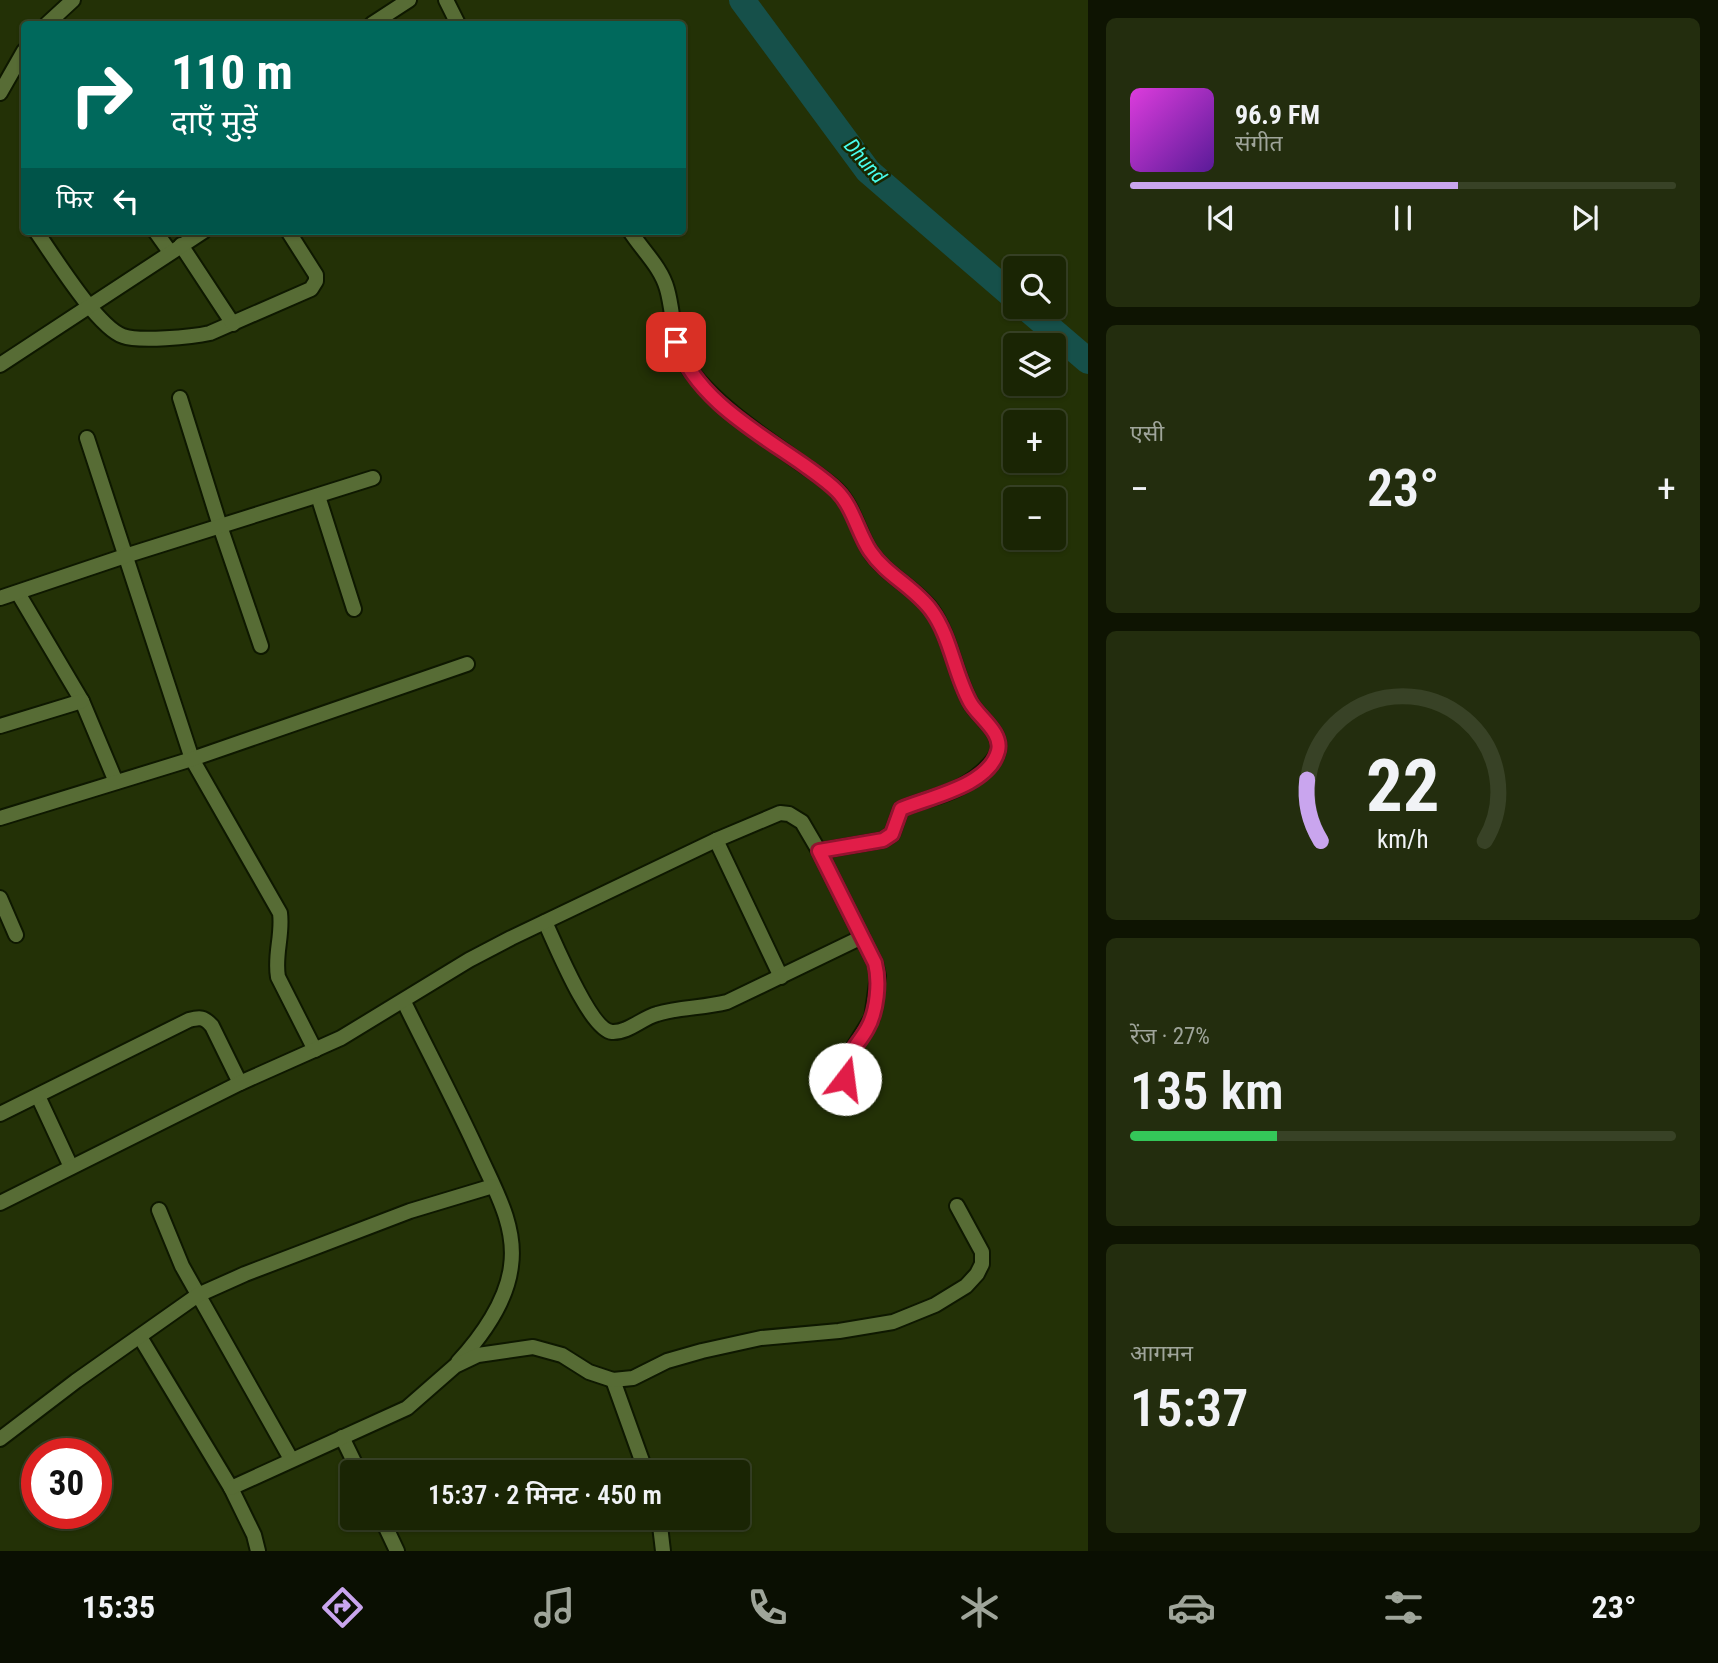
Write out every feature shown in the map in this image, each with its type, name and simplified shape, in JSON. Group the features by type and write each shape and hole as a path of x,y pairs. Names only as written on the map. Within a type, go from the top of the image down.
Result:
{"street":[{"path":"50,21 73,0"},
{"path":"377,21 409,0"},
{"path":"446,0 456,21"},
{"path":"0,93 21,56"},
{"path":"39,235 90,306 113,330 121,336 132,338 195,337 233,324 311,289 316,275 291,235"},
{"path":"159,235 175,249 233,324"},
{"path":"0,364 198,235"},
{"path":"633,235 661,275 667,289 676,342 689,368 727,409 840,493 869,550 880,563 924,600 933,612 942,627 968,698 998,741 998,751 992,763 973,780 957,790 901,809 892,834 883,840 819,851"},
{"path":"180,398 261,646"},
{"path":"86,438 192,759 280,913 282,926 276,964 278,977 315,1050"},
{"path":"0,598 373,478"},
{"path":"318,496 354,608"},
{"path":"18,593 82,701 117,782"},
{"path":"0,818 192,759 467,664"},
{"path":"0,726 82,701"},
{"path":"0,1203 240,1083 315,1050 404,1002 469,960 545,922 716,840 780,813 789,814 802,822 875,963 878,976 873,1018 845,1061 845,1079 853,1100"},
{"path":"716,840 781,977"},
{"path":"0,898 16,935"},
{"path":"545,922 587,1010 598,1025 609,1032 622,1031 656,1014 706,1008 727,1002 862,937"},
{"path":"231,1488 407,1408 455,1366 472,1346 504,1294 512,1265 511,1233 493,1186 453,1099 404,1002"},
{"path":"0,1114 189,1020 200,1017 212,1026 240,1083"},
{"path":"38,1096 71,1167"},
{"path":"0,1439 198,1295 257,1269 410,1211 493,1186"},
{"path":"455,1366 478,1355 533,1347 562,1355 589,1373 613,1380 633,1378 667,1362 702,1351 761,1338 839,1331 893,1322 935,1305 965,1286 977,1274 982,1264 982,1252 957,1206"},
{"path":"159,1210 182,1266 291,1460"},
{"path":"140,1337 231,1488 254,1535 258,1551"},
{"path":"613,1380 642,1460"},
{"path":"342,1437 353,1460"},
{"path":"387,1530 397,1551"},
{"path":"661,1530 663,1551"}],"waterway":[{"name":"Dhund","path":"742,0 868,171 1003,288"},
{"name":"Dhund","path":"1039,319 1088,361"}],"route":[{"path":"676,342 681,357 689,368 727,409 840,493 869,550 880,563 924,600 933,612 942,627 964,691 998,741 998,751 992,763 973,780 957,790 901,809 892,834 883,840 819,851 875,963 878,976 873,1018 845,1061 845,1079"}]}
